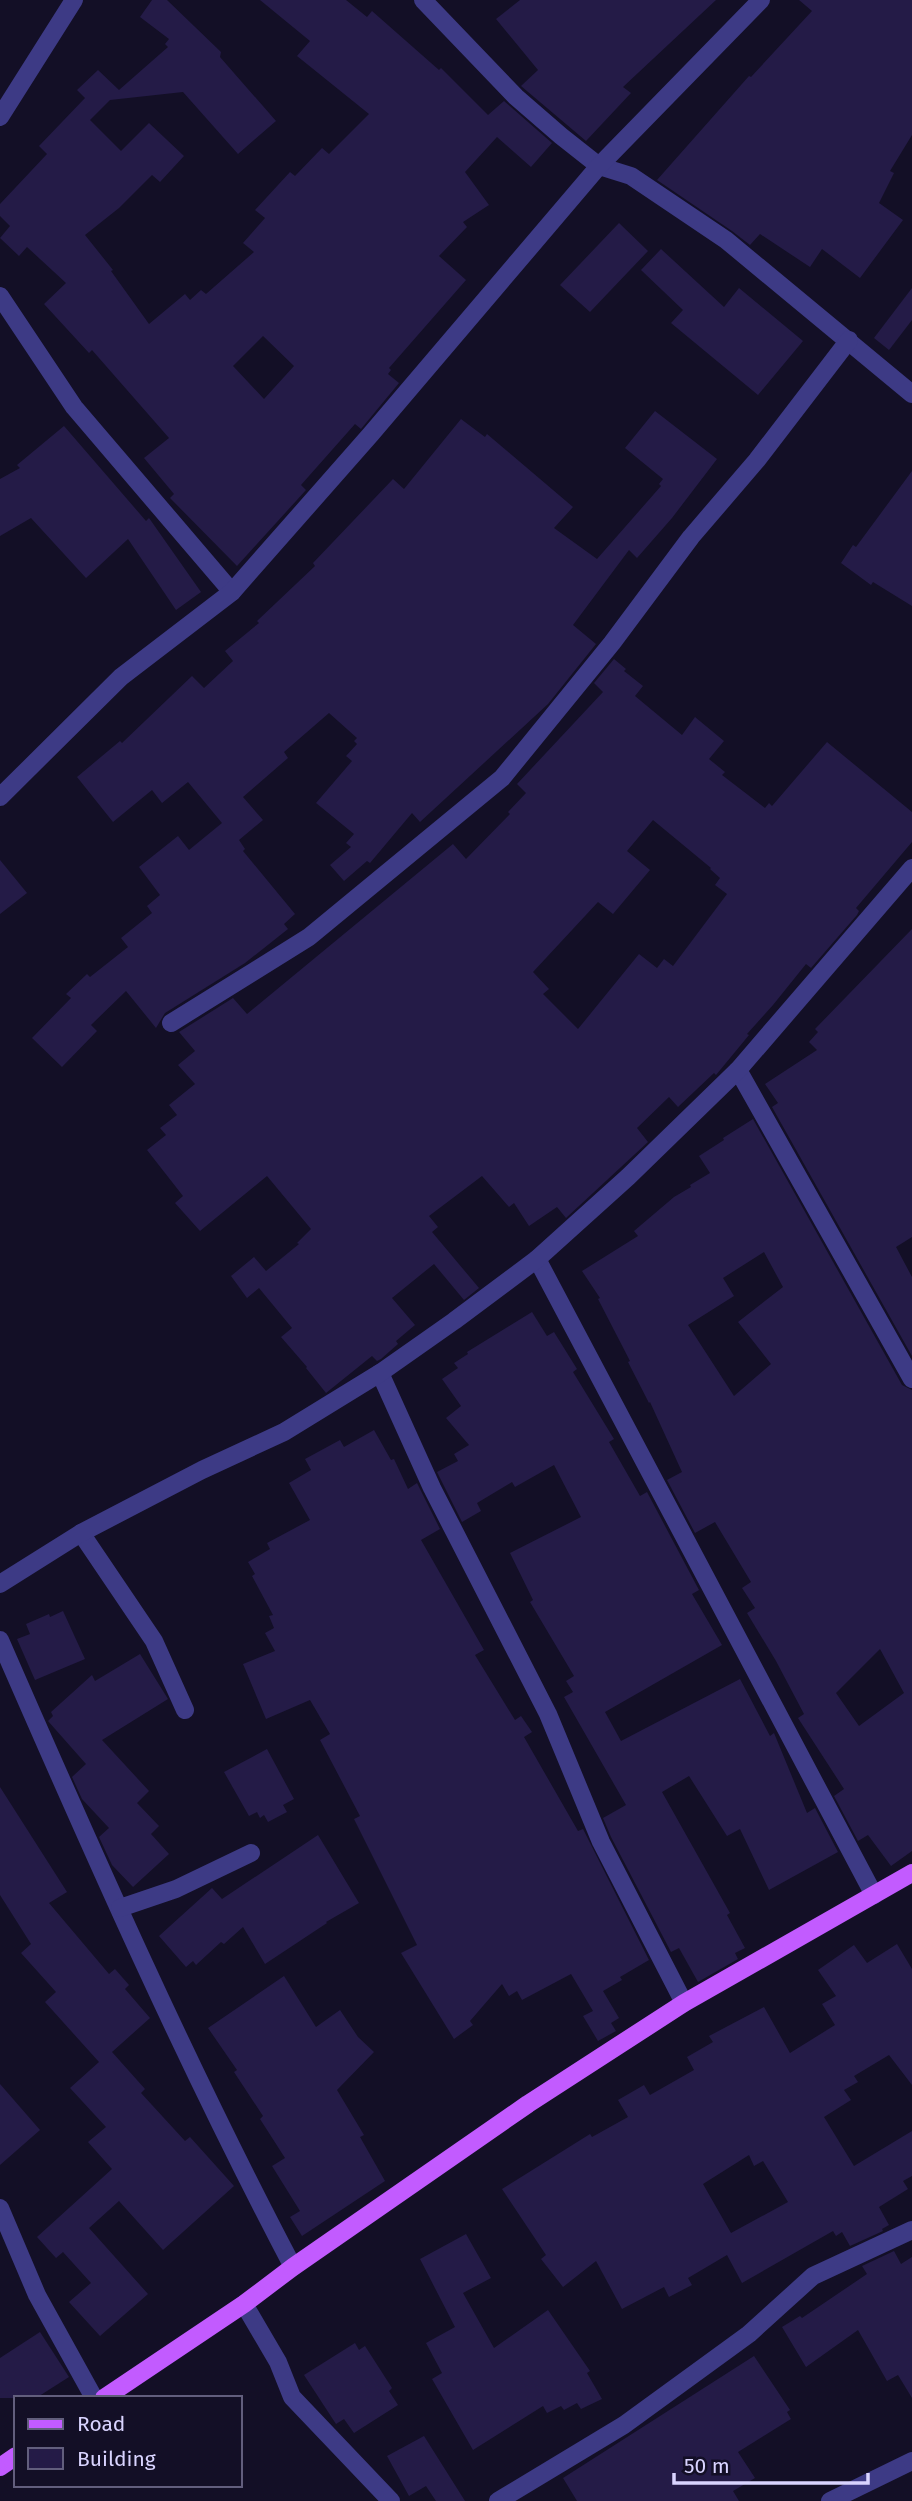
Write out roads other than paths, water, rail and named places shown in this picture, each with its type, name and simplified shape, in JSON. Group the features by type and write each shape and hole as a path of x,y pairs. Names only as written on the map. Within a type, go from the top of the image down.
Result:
{"main road":[{"path":"107,2396 244,2304 528,2104 684,2003 912,1873"}],"street":[{"path":"0,117 74,0"},
{"path":"423,0 516,97 599,166 631,176 726,240 912,394"},
{"path":"0,797 121,677 232,592 371,434 599,166 761,0"},
{"path":"0,296 74,407 232,592"},
{"path":"172,1023 309,937 502,778 596,664 691,537 757,460 849,340"},
{"path":"0,1584 81,1534 202,1470 284,1432 380,1373 537,1259 628,1177 738,1070 912,868"},
{"path":"738,1070 912,1379"},
{"path":"537,1259 874,1895"},
{"path":"380,1373 432,1488 548,1714 601,1842 684,2003"},
{"path":"81,1534 154,1640 184,1710"},
{"path":"0,1640 177,2037 231,2149 293,2267"},
{"path":"120,1908 176,1889 251,1853"},
{"path":"0,2208 37,2295 93,2396"},
{"path":"498,2501 624,2425 749,2334 813,2276 912,2230"},
{"path":"244,2304 278,2362 292,2397 391,2501"},
{"path":"830,2501 912,2460"}]}
